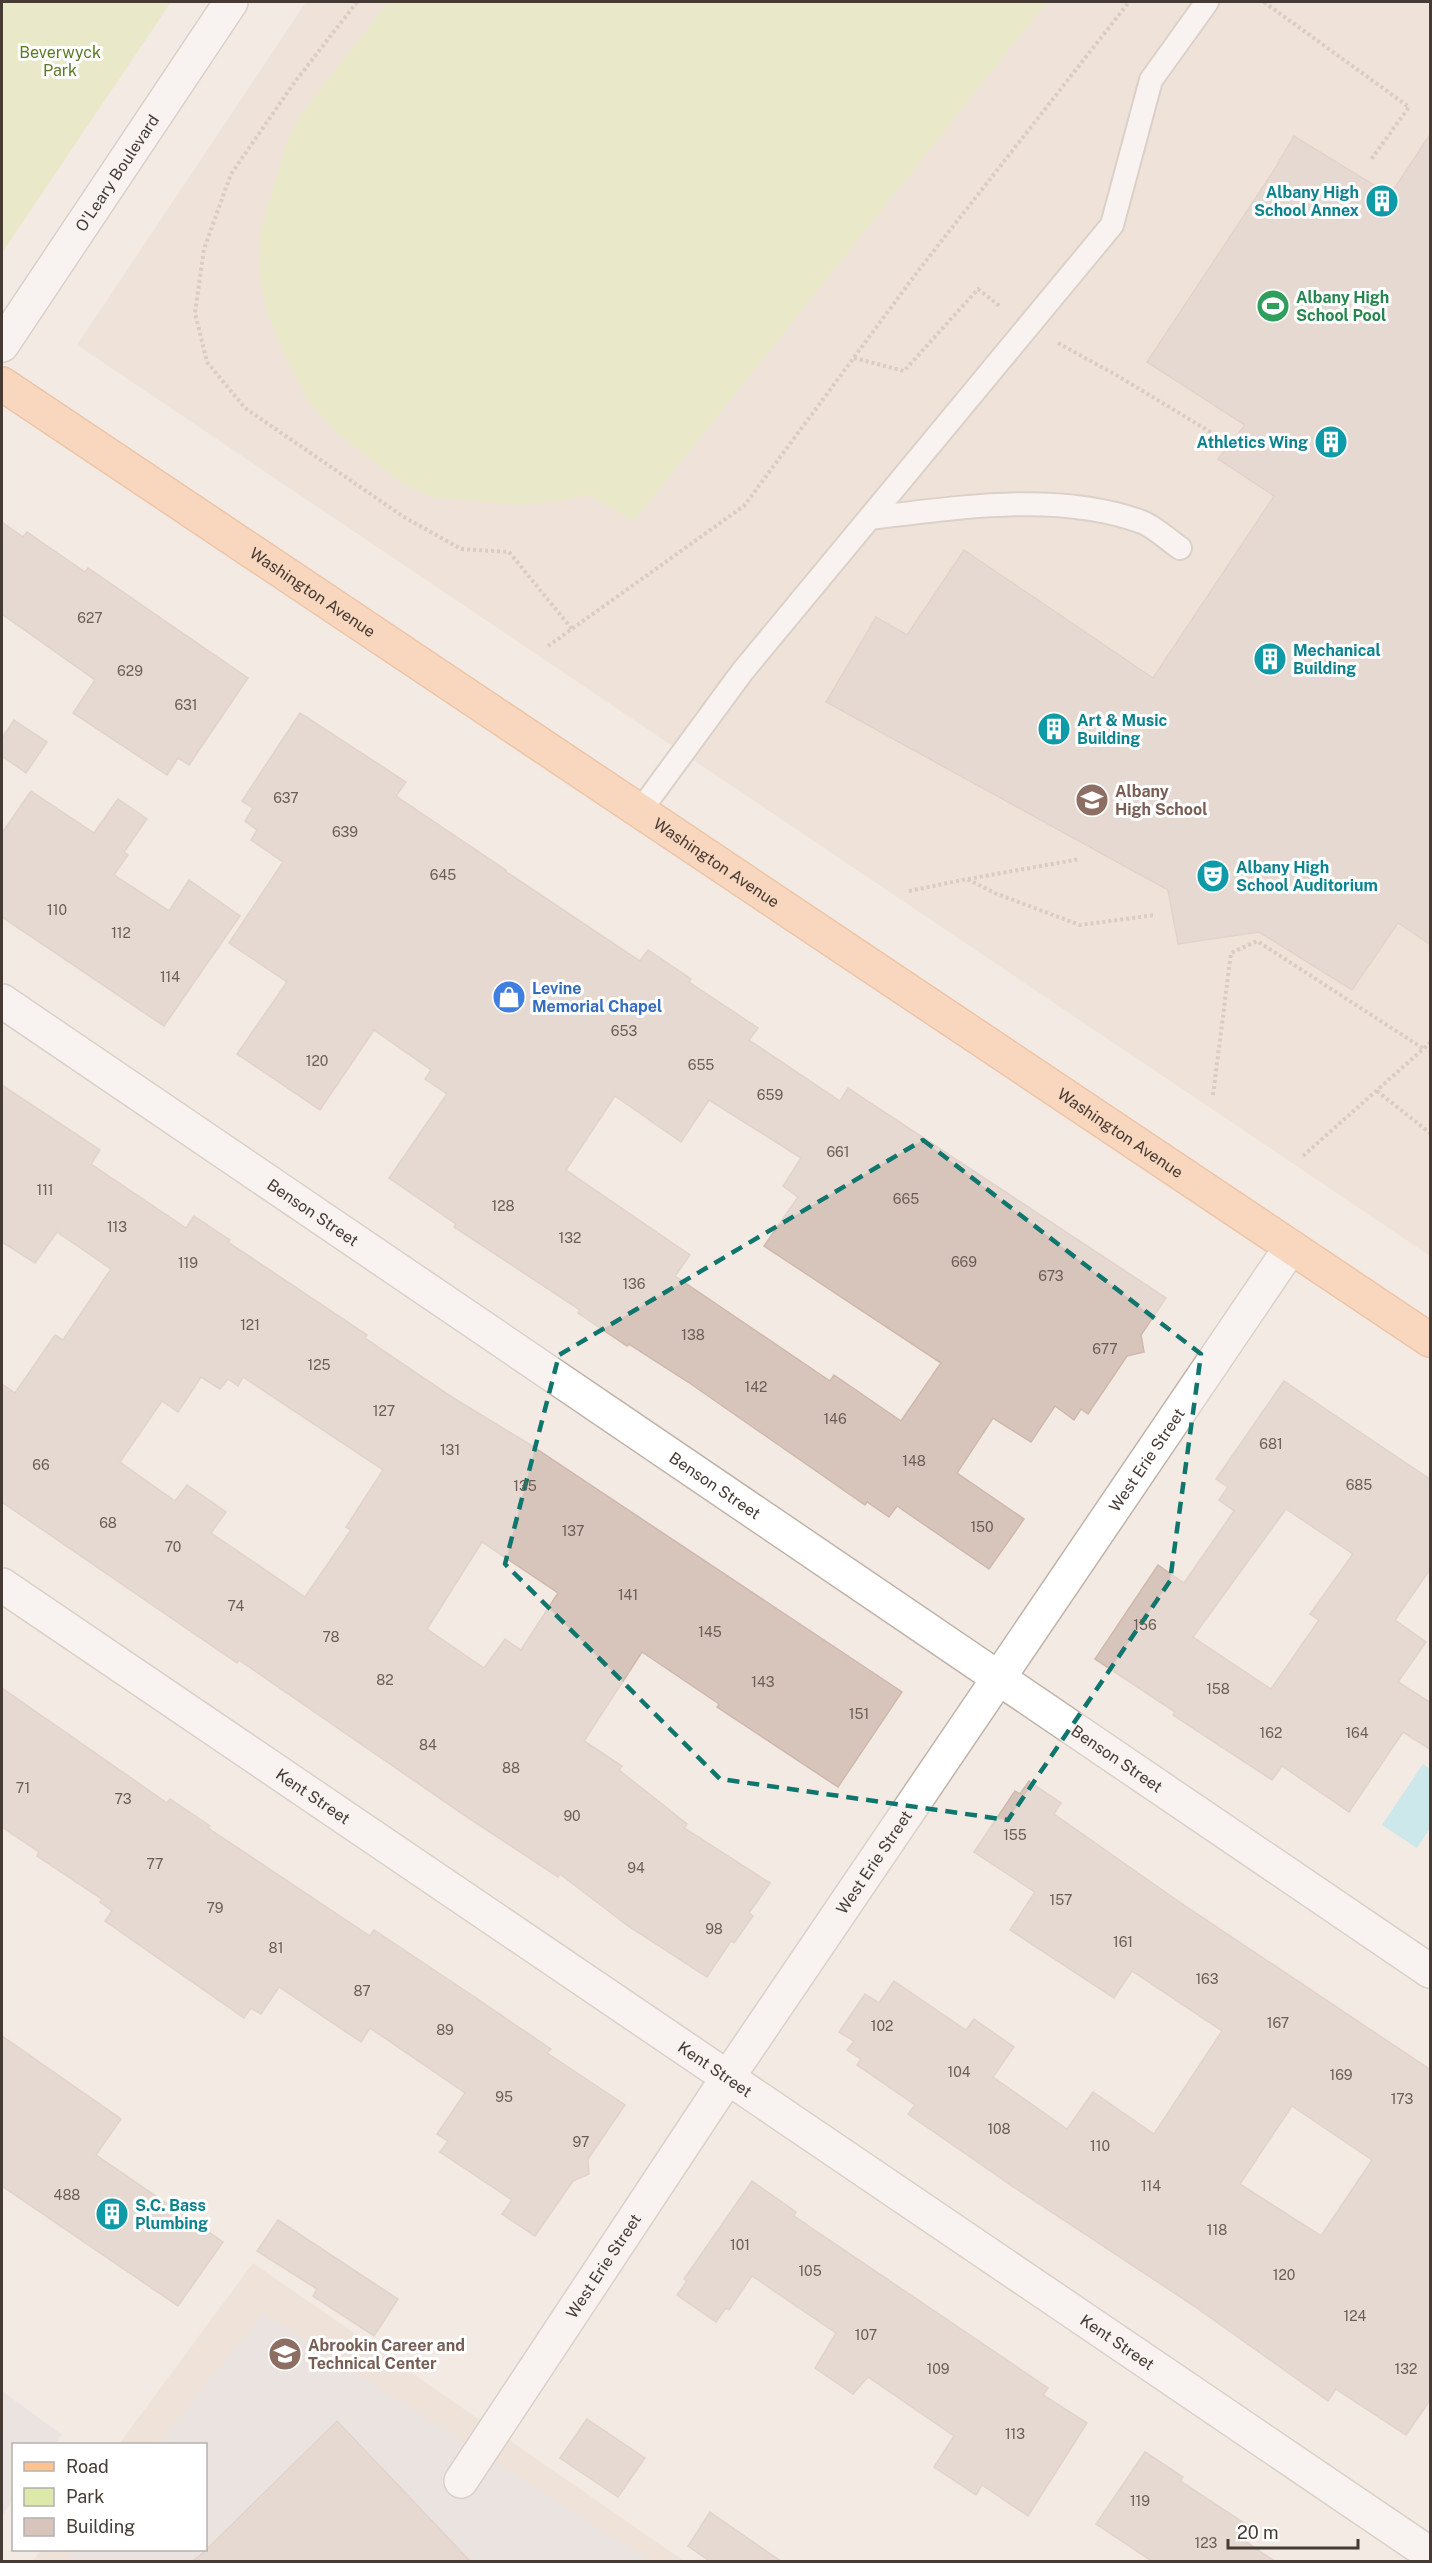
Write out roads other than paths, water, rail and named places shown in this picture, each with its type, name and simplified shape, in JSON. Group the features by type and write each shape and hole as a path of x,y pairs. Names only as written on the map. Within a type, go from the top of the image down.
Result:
{"main road":[{"name":"Washington Avenue","path":"2,384 1431,1340"}],"street":[{"name":"O'Leary Boulevard","path":"2,345 231,2"},
{"name":"Benson Street","path":"2,1001 1431,1971"},
{"name":"West Erie Street","path":"461,2481 728,2077 1291,1247"},
{"name":"Kent Street","path":"2,1585 1431,2554"}],"lane":[{"path":"640,811 742,672 1112,225 1151,80 1207,2"},
{"path":"870,518 998,503 1091,509 1144,523 1180,548"}],"water":[{"path":"1423,1764 1430,1769 1430,1828 1417,1848 1382,1825"}],"place":[{"name":"Albany High School Annex","path":"1382,201"},
{"name":"Albany High School Pool","path":"1273,306"},
{"name":"Athletics Wing","path":"1331,442"},
{"name":"Mechanical Building","path":"1270,659"},
{"name":"Art & Music Building","path":"1054,729"},
{"name":"Albany High School","path":"1092,800"},
{"name":"Albany High School Auditorium","path":"1213,876"},
{"name":"Levine Memorial Chapel","path":"509,997"},
{"name":"S.C. Bass Plumbing","path":"112,2214"},
{"name":"Abrookin Career and Technical Center","path":"285,2354"}],"park label":[{"name":"Beverwyck Park","path":"60,61"}]}
